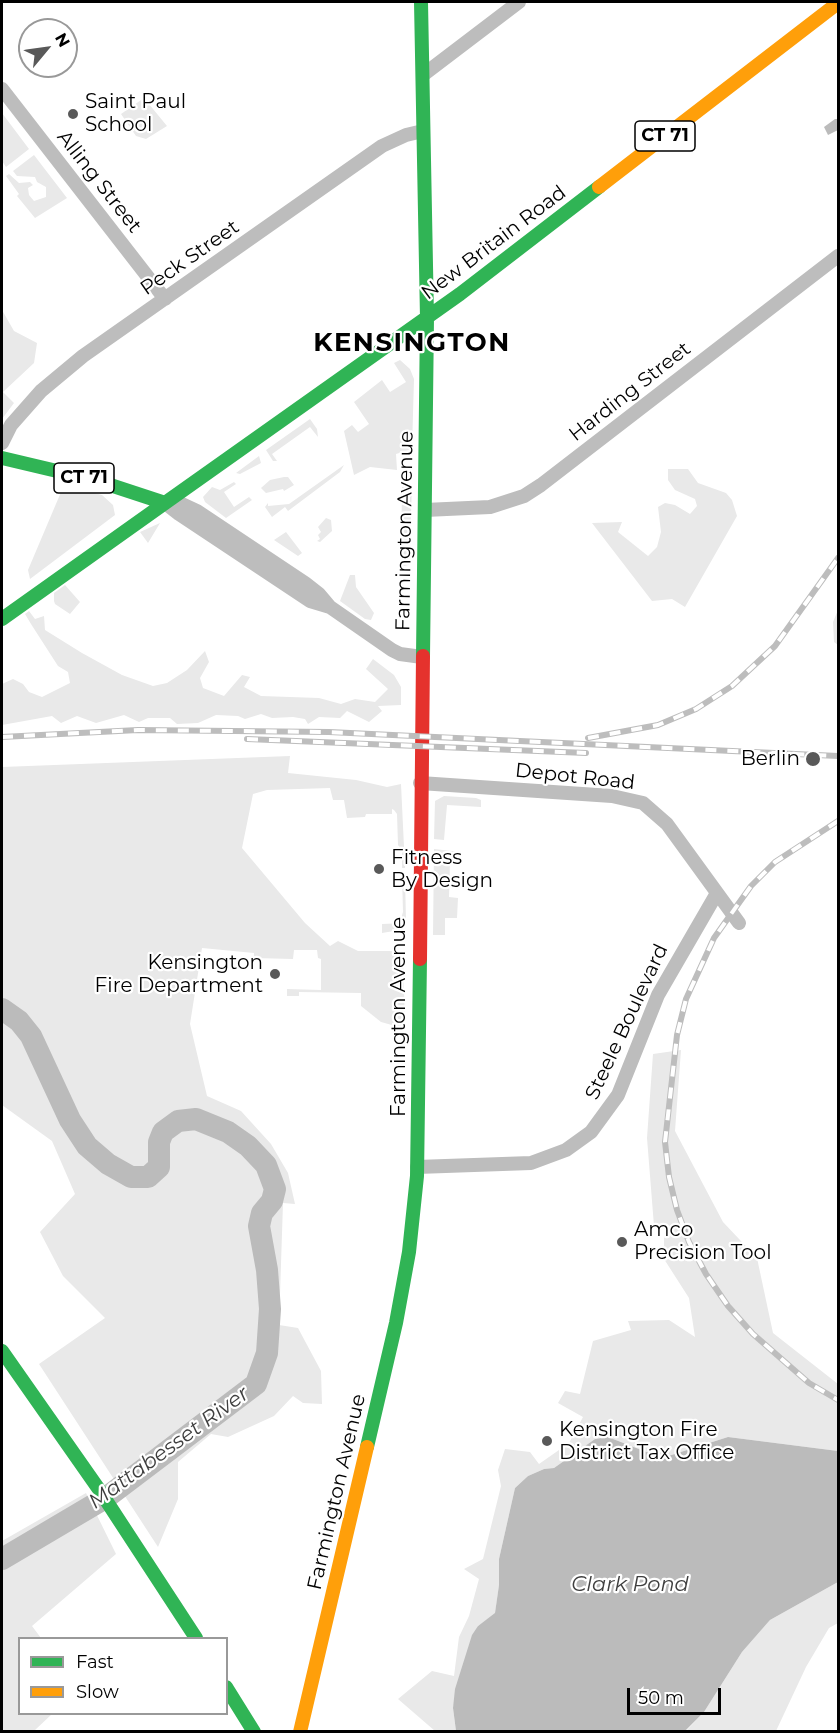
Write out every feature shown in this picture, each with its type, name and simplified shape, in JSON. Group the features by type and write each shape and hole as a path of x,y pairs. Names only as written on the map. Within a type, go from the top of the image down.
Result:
{"main road":[{"name":"Farmington Avenue","path":"300,1731 396,1323 410,1241 417,1167 427,318 421,2"},
{"name":"New Britain Road","path":"2,619 427,318 838,2"},
{"name":"CT 71","path":"2,458 95,480 165,503"},
{"path":"2,1351 98,1488 195,1637"},
{"path":"228,1690 254,1731"}],"street":[{"path":"423,75 519,2"},
{"name":"Alling Street","path":"2,89 165,299"},
{"name":"Peck Street","path":"2,443 11,425 41,391 83,356 382,146 406,135 423,131"},
{"name":"Harding Street","path":"425,510 490,507 524,496 838,256"},
{"path":"165,503 178,514 223,534 301,588 313,603 330,607 400,654 422,657"},
{"name":"Depot Road","path":"420,783 634,799 663,819 739,923"},
{"name":"Steele Boulevard","path":"417,1167 531,1163 566,1150 591,1132 618,1095 658,995 717,893"}],"shaded area":[{"path":"144,98 167,126 146,139 136,136 121,114"},
{"path":"2,113 29,149 6,167 2,161"},
{"path":"34,155 67,198 35,218 17,196 19,194 6,176 9,174 19,183 30,182 33,185 28,188 29,195 34,201 46,197 46,187 37,182 35,177 17,176 13,171"},
{"path":"2,310 14,331 37,343 34,363 3,392 14,403 2,419"},
{"path":"400,360 410,369 414,379 412,449 396,454 397,470 370,467 354,475 344,431 352,425 358,432 369,424 354,402 382,380 390,392 406,382 394,363"},
{"path":"310,419 317,429 318,437 310,427 272,454 277,461 273,461 266,450"},
{"path":"259,456 261,463 240,474 236,473"},
{"path":"344,465 340,472 288,511 285,507 272,517 265,507 268,503 268,506 289,504"},
{"path":"668,469 688,469 698,483 726,493 732,500 737,516 685,607 672,599 652,601 592,523 622,522 618,532 648,556 657,547 661,532 658,507 665,503 675,505 690,514 697,506 695,499 675,490 668,480"},
{"path":"288,477 294,485 284,491 283,489 266,493 261,488 270,480"},
{"path":"234,482 236,484 224,492 234,507 249,497 252,500 226,518 205,502 203,497 212,487 220,490"},
{"path":"64,485 102,495 113,505 115,515 30,579 28,570"},
{"path":"402,487 412,487 409,565 404,566 401,563"},
{"path":"326,518 331,520 332,531 320,542 317,541 320,539 318,535 321,532 318,527"},
{"path":"160,523 148,543 140,532"},
{"path":"286,532 302,553 298,556 274,540"},
{"path":"350,575 355,575 356,587 374,613 371,620 365,619 340,601"},
{"path":"65,585 80,602 70,614 54,601 54,593"},
{"path":"838,610 838,645 834,642 833,622"},
{"path":"29,611 35,619 44,616 45,630 82,653 122,675 153,686 167,683 187,670 205,651 209,662 200,678 203,688 224,696 242,675 250,677 244,687 261,696 319,698 341,704 355,699 375,702 388,689 366,669 373,659 394,675 401,687 401,705 378,706 382,711 369,722 347,711 340,718 319,717 308,724 305,719 272,718 261,714 245,719 238,716 216,715 198,723 177,724 170,718 148,718 139,722 124,715 96,723 77,716 61,723 52,716 2,725 2,684 13,679 23,684 29,692 42,697 70,683 68,672 58,666 25,614"},
{"path":"290,756 288,773 356,780 387,787 401,784 405,868 402,868 402,851 398,845 397,814 394,810 392,809 392,814 366,814 365,817 347,818 344,800 333,800 330,788 267,790 253,794 242,848 305,923 330,946 338,941 358,951 391,951 403,957 405,1022 399,1027 381,1022 361,1006 361,993 299,992 299,996 287,996 287,989 321,990 321,959 318,958 317,950 294,950 293,959 254,958 254,953 202,948 190,1024 207,1096 241,1111 271,1144 288,1173 295,1204 283,1203 279,1325 298,1328 321,1371 322,1404 303,1403 293,1396 274,1416 228,1437 211,1434 178,1462 178,1499 158,1547 39,1364 105,1318 63,1276 40,1232 75,1194 52,1141 2,1105 2,767"},
{"path":"444,796 476,798 481,800 481,807 447,805 444,840 434,839 435,801"},
{"path":"434,849 461,852 460,860 450,860 449,897 458,898 457,918 445,918 445,935 433,935"},
{"path":"402,876 405,878 406,921 400,922 403,912"},
{"path":"404,923 400,930 382,933 382,924"},
{"path":"681,1050 675,1131 723,1222 757,1258 773,1333 838,1384 838,1451 728,1437 662,1458 608,1437 595,1439 554,1468 544,1469 528,1476 515,1488 499,1559 499,1585 495,1614 478,1626 453,1708 456,1731 435,1731 398,1699 432,1671 454,1676 459,1637 469,1616 479,1579 464,1569 483,1559 501,1486 498,1470 505,1449 530,1452 539,1464 569,1443 583,1417 558,1403 565,1391 580,1394 593,1341 631,1330 628,1321 669,1320 695,1337 689,1298 664,1259 664,1227 654,1226 647,1138 653,1054"},
{"path":"86,1493 116,1554 32,1626 40,1637 18,1637 18,1715 51,1715 34,1731 2,1731 2,1541"},
{"path":"838,1582 838,1623 829,1628 806,1667 776,1731 685,1732 704,1712 742,1652 770,1620"}],"water":[{"path":"838,119 838,130 828,135 824,127"},
{"name":"Clark Pond","path":"608,1437 662,1458 728,1437 838,1451 838,1582 770,1620 742,1652 704,1712 685,1731 456,1731 453,1708 455,1689 472,1635 478,1626 495,1613 499,1585 499,1559 515,1488 528,1476 544,1469 554,1468 595,1439"}],"waterway":[{"name":"Mattabesset River","path":"2,1009 19,1021 31,1036 70,1120 87,1146 108,1164 131,1177 148,1177 159,1167 159,1142 163,1132 178,1121 196,1119 228,1132 248,1146 266,1165 275,1189 272,1201 262,1213 259,1226 267,1270 270,1309 267,1353 256,1384 107,1497 2,1559"}],"railway":[{"path":"588,738 658,725 696,709 732,686 775,646 838,558"},
{"path":"2,737 138,730 329,732 838,756"},
{"path":"247,739 586,753"},
{"path":"838,821 775,862 751,886 714,938 686,999 677,1035 665,1142 669,1177 677,1210 689,1242 706,1274 728,1306 753,1334 809,1383 838,1400"}],"traffic: fast":[{"path":"421,2 427,318 423,656"},
{"path":"2,458 95,480 165,503 460,294 599,187"},
{"path":"2,619 165,503"},
{"path":"367,1447 396,1323 409,1252 417,1176 420,959"},
{"path":"2,1351 98,1488 195,1637"},
{"path":"228,1690 254,1732"}],"traffic: slow":[{"path":"599,187 838,3"},
{"path":"300,1732 367,1447"}],"traffic: jam":[{"path":"420,959 423,656"}],"place":[{"name":"Saint Paul School","path":"73,114"},
{"name":"Berlin","path":"813,759"},
{"name":"Fitness By Design","path":"379,869"},
{"name":"Kensington Fire Department","path":"275,974"},
{"name":"Amco Precision Tool","path":"622,1242"},
{"name":"Kensington Fire District Tax Office","path":"547,1441"}],"district":[{"name":"KENSINGTON","path":"412,343"}]}
